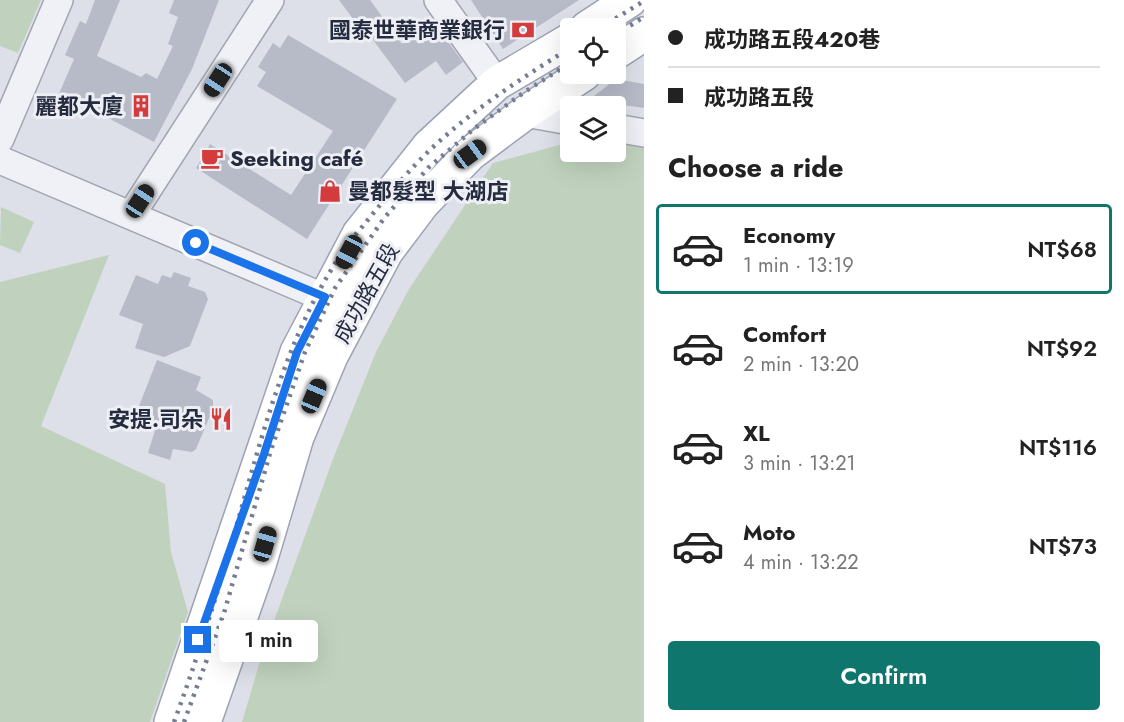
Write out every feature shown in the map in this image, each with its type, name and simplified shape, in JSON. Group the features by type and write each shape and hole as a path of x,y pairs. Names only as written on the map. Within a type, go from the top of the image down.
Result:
{"main road":[{"path":"602,18 630,0"},
{"path":"626,46 644,34"},
{"name":"成功路五段","path":"171,722 297,352 359,234 429,146 497,84 560,46"},
{"name":"成功路五段","path":"204,722 259,566 297,437 331,356 386,252 423,203 470,154 569,84"}],"street":[{"path":"0,140 59,0"},
{"path":"131,215 270,0"},
{"path":"438,0 497,84"},
{"path":"525,113 560,119"},
{"path":"626,130 644,133"},
{"path":"0,160 355,310"}],"green space":[{"path":"0,0 41,0 18,53 0,46"},
{"path":"626,141 644,143 644,722 242,722 263,651 333,459 376,352 409,289 493,163 560,145 560,162 626,162"},
{"path":"1,207 34,222 20,253 0,245"},
{"path":"109,255 41,426 165,484 171,552 188,612 150,722 0,722 0,282"}],"building":[{"path":"95,0 120,0 97,56 141,77 146,73 157,79 173,46 168,44 178,17 169,13 174,0 219,0 192,69 154,142 58,96 74,59 65,55 80,21 86,24"},
{"path":"339,0 370,0 402,44 413,36 419,44 439,30 463,62 446,75 436,61 405,83 359,21 356,23"},
{"path":"471,0 579,0 503,49"},
{"path":"288,35 397,99 307,239 196,168 210,144 291,195 333,131 257,86 266,72 258,67 273,43 280,48"},
{"path":"626,81 644,84 644,108 626,105 626,96 594,96 610,84 626,84"},
{"path":"174,272 191,278 188,286 205,292 208,299 190,346 164,357 135,348 143,324 119,315 136,275 158,284 162,275 171,278"},
{"path":"157,360 201,377 196,390 213,400 213,409 196,449 192,452 173,449 170,460 148,453 156,427 134,419"}],"railway":[{"path":"616,18 644,1"},
{"path":"626,28 644,17"},
{"path":"174,722 210,616 281,377 324,282 351,240 431,149 480,108 560,54"},
{"path":"184,722 224,613 271,450 305,352 335,288 385,217 428,168 475,128 560,69"}],"place":[{"name":"國泰世華商業銀行","path":"523,30"},
{"name":"麗都大廈","path":"141,106"},
{"name":"Seeking café","path":"212,158"},
{"name":"曼都髮型 大湖店","path":"330,191"},
{"name":"安提.司朵","path":"221,419"}],"route":[{"path":"196,243 325,297 297,352 264,454 198,640"}]}
